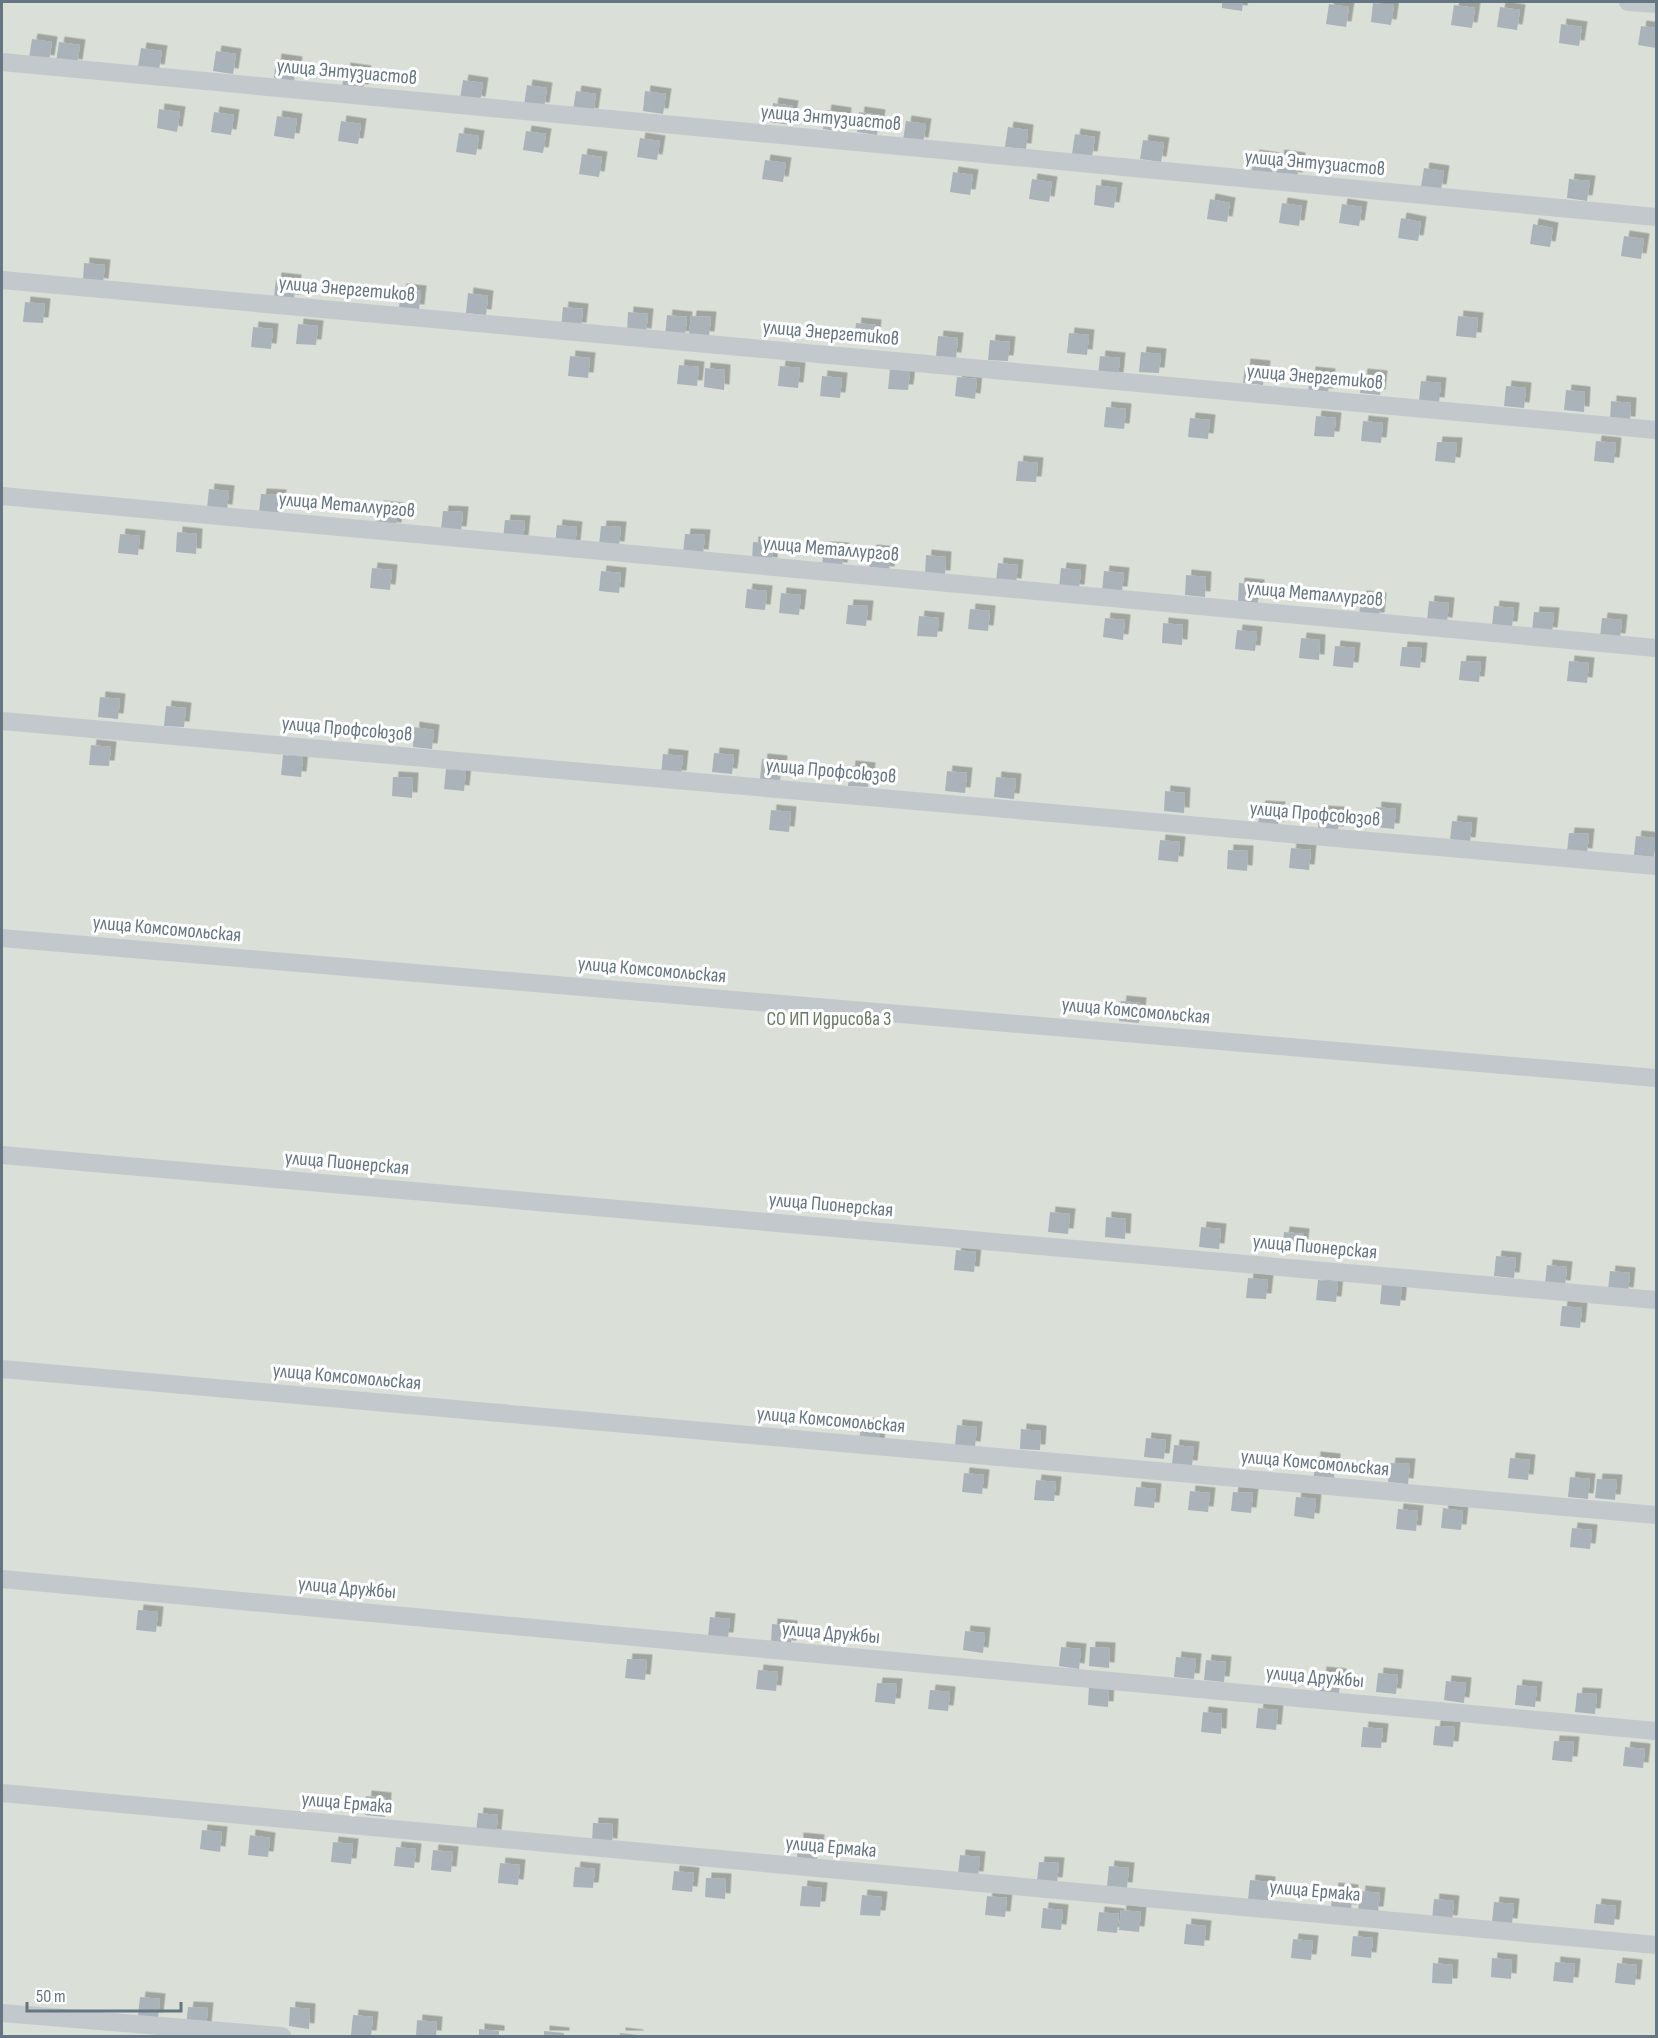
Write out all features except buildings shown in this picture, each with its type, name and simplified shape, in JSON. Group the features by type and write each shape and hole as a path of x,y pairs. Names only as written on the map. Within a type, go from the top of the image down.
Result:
{"street":[{"path":"1628,2 1656,4"},
{"name":"улица Энтузиастов","path":"2,62 1656,217"},
{"name":"улица Энергетиков","path":"2,280 1656,430"},
{"name":"улица Металлургов","path":"2,496 1656,648"},
{"name":"улица Профсоюзов","path":"2,721 1656,866"},
{"name":"улица Комсомольская","path":"2,938 1656,1078"},
{"name":"улица Пионерская","path":"2,1155 1656,1299"},
{"name":"улица Комсомольская","path":"2,1370 1656,1515"},
{"name":"улица Дружбы","path":"2,1579 1656,1731"},
{"name":"улица Ермака","path":"2,1793 1656,1946"},
{"path":"2,2013 282,2037"}],"green space":[{"name":"СО ИП Идрисова 3","path":"2,2 1656,2 1656,2036 2,2036"}]}
